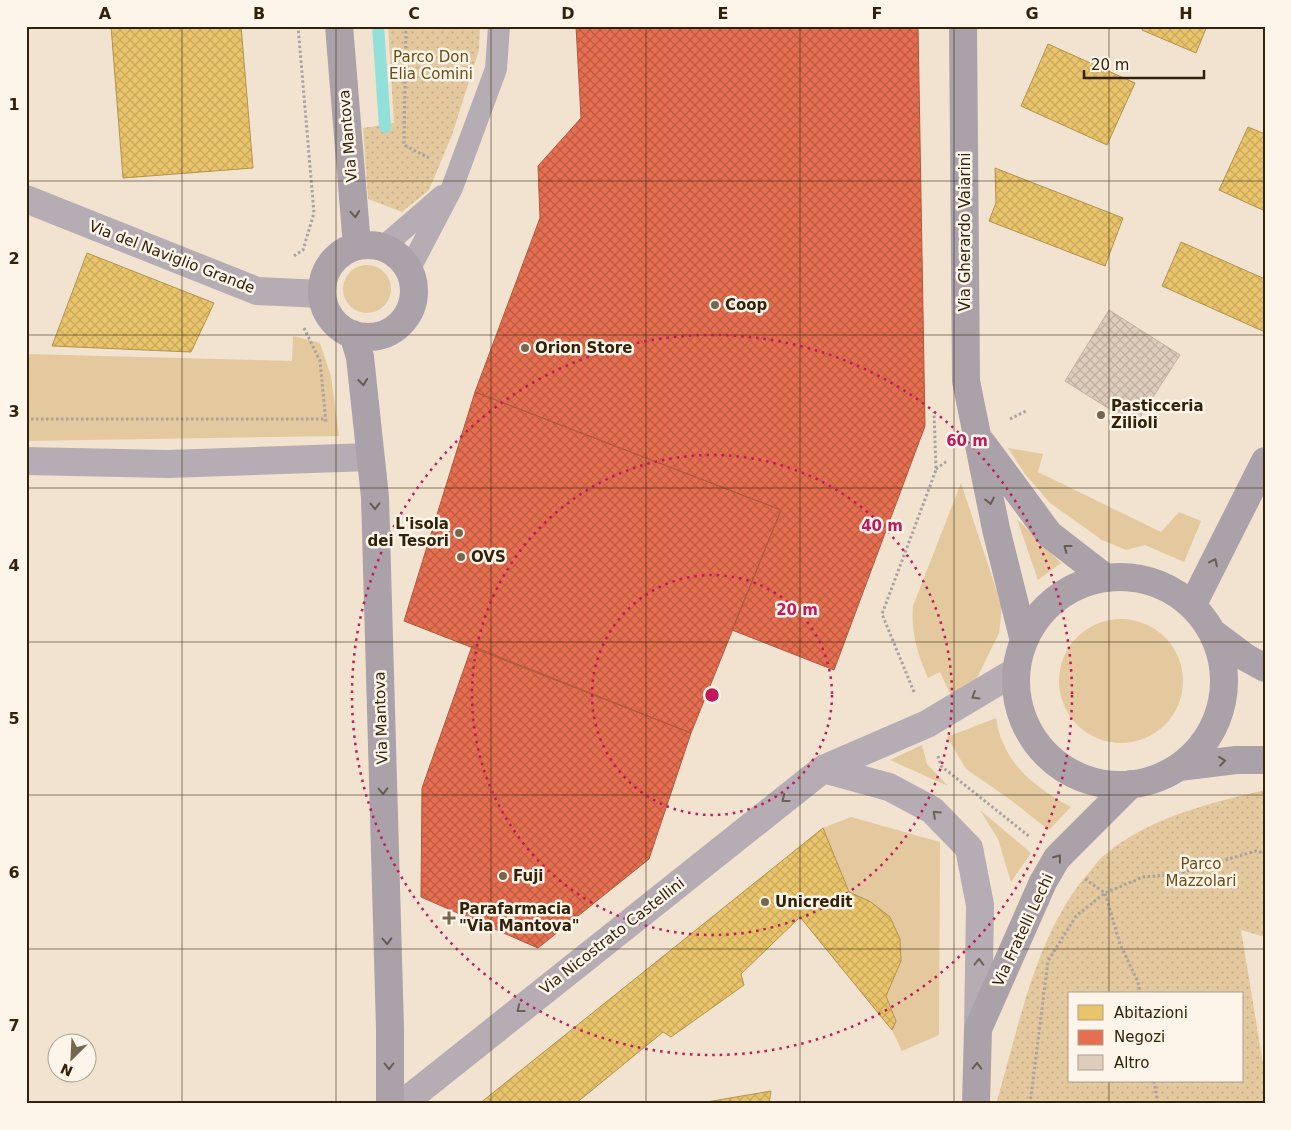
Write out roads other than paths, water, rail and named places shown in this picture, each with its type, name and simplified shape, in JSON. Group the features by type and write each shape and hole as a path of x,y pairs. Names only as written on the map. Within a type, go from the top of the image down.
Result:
{"main road":[{"name":"Via Mantova","path":"339,26 370,246"},
{"name":"Via Gherardo Vaiarini","path":"963,26 966,381 996,529 1024,641"},
{"path":"370,246 398,256 409,270 414,287 412,305 403,321 389,332 371,336 353,334 338,325 327,311 322,294 324,278 331,263 342,252 370,246"},
{"name":"Via Mantova","path":"353,334 360,358 375,497 390,1029 390,1104"},
{"name":"Via Gherardo Vaiarini","path":"976,436 1049,534 1106,578"},
{"path":"1192,606 1265,461"},
{"path":"1130,577 1152,582 1174,592 1192,606 1204,619 1213,634 1223,664 1223,703 1207,740 1194,755 1179,767 1154,780 1130,784 1105,784 1079,776 1056,763 1038,744 1025,722 1018,697 1016,671 1024,641 1038,617 1057,598 1080,585 1106,578 1130,577"},
{"path":"1213,634 1245,657 1265,668"},
{"path":"1179,767 1236,760 1265,760"},
{"name":"Via Fratelli Lechi","path":"976,1104 978,1028 1043,882 1057,858 1130,784"}],"street":[{"name":"Via del Naviglio Grande","path":"26,199 257,291 322,294"},
{"path":"26,461 168,464 370,458"},
{"name":"Via Nicostrato Castellini","path":"402,1104 823,769 927,724 1016,671"},
{"path":"823,769 888,788 932,810 969,848 980,905 978,1028"}],"lane":[{"path":"409,270 452,188 496,69 499,26"},
{"path":"370,246 452,188"}],"waterway":[{"path":"378,26 385,127"}],"place":[{"name":"Coop","path":"715,305"},
{"name":"Orion Store","path":"525,348"},
{"name":"Pasticceria Zilioli","path":"1101,415"},
{"name":"L'isola dei Tesori","path":"459,533"},
{"name":"OVS","path":"461,557"},
{"name":"Fuji","path":"503,876"},
{"name":"Unicredit","path":"765,902"},
{"name":"Parafarmacia \"Via Mantova\"","path":"449,918"}],"park label":[{"name":"Parco Don Elia Comini","path":"431,66"},
{"name":"Parco Mazzolari","path":"1201,872"}]}
